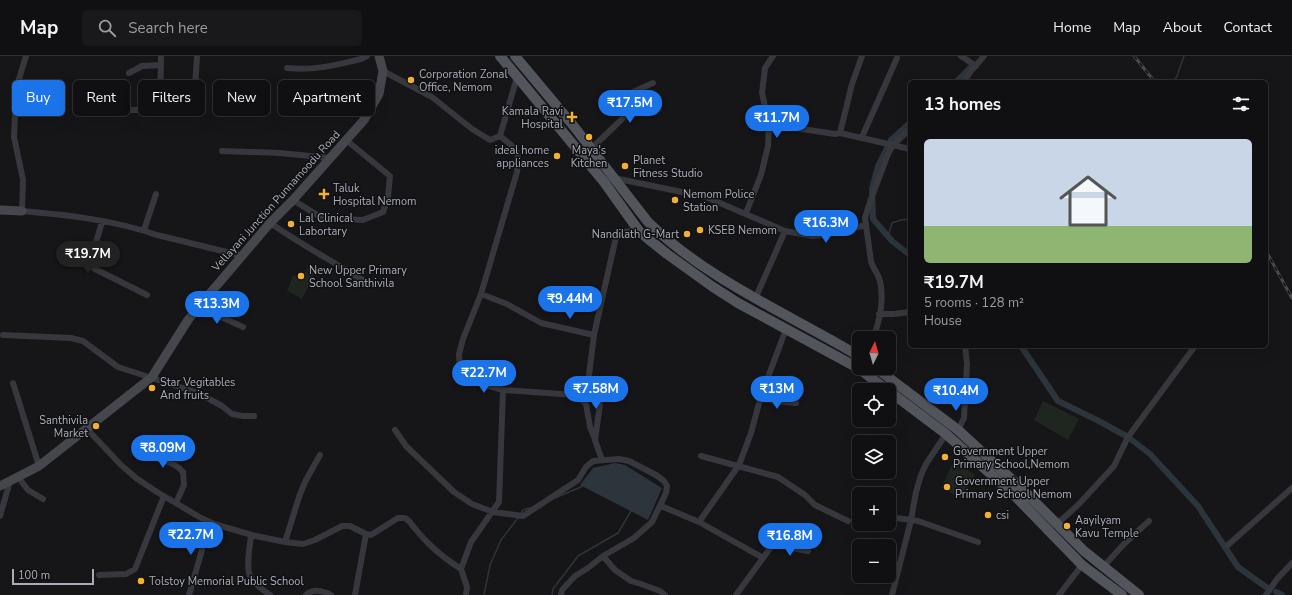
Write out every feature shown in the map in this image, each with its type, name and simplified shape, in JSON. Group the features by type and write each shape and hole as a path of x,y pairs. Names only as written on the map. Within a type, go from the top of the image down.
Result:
{"main road":[{"path":"500,56 608,180 659,233 698,263 755,299 852,352"},
{"path":"521,59 591,149 639,231 667,254 738,303 858,368 878,383"},
{"path":"885,375 958,430 1020,487 1084,552 1139,595"},
{"path":"896,397 946,434 1013,494 1082,565 1118,594"}],"street":[{"path":"22,211 23,180 14,137 16,89 26,56"},
{"path":"130,110 160,108 161,56"},
{"path":"195,80 197,56"},
{"path":"287,68 302,70 318,68 361,59 367,56"},
{"name":"Vellayani Junction Punnamoodu Road","path":"0,486 39,466 152,377 188,320 201,304 270,223 293,200 364,120 379,94 383,71 379,56"},
{"path":"746,213 761,175 768,146 769,124 762,93 765,68 773,56"},
{"path":"840,133 852,84 862,56"},
{"path":"960,56 976,66"},
{"path":"965,80 984,56"},
{"path":"862,137 897,58"},
{"path":"129,73 142,66 161,65"},
{"path":"383,71 432,97 472,129 490,140 500,136"},
{"path":"500,136 517,77"},
{"path":"591,149 622,119 627,112 633,92 653,83"},
{"path":"769,124 835,134 840,133 908,148"},
{"path":"876,331 882,300 881,285 872,266 865,218 876,183 888,154 893,145 908,131"},
{"path":"500,136 516,150 519,158 517,172 481,294 463,339 459,354 460,368 464,375 472,381 503,390 574,396 582,394 586,390 588,383 594,334 617,232 639,231"},
{"path":"293,200 322,218 363,220 383,212 388,197 390,176 346,140"},
{"path":"222,151 280,152 330,158"},
{"path":"608,180 706,197 786,231 813,236 829,234 866,225"},
{"path":"144,230 156,194"},
{"path":"0,210 68,215 144,230 157,235 243,256"},
{"path":"102,222 89,266 147,295"},
{"path":"270,223 314,252 367,282"},
{"path":"755,299 786,231"},
{"path":"481,294 507,304 541,323 594,334"},
{"path":"201,304 221,317 243,327"},
{"path":"879,314 908,312"},
{"path":"699,522 739,465 751,433 761,396 786,329"},
{"path":"3,335 71,338 83,340 118,367 198,393 222,406 232,414 254,416"},
{"path":"958,430 964,418 967,364 965,348"},
{"path":"1056,524 1079,504 1114,466 1128,437 1194,348"},
{"path":"13,383 39,466"},
{"path":"461,569 470,542 499,502 503,390"},
{"path":"574,396 586,404 590,427 602,460"},
{"path":"761,396 775,401 796,403"},
{"path":"595,440 600,404"},
{"path":"87,429 121,465 136,478 164,496 210,522 251,534 285,542 303,544 315,540 342,526 350,526 366,534 372,535 398,518 405,518 409,520 430,547 461,569 467,587 466,595"},
{"path":"395,430 406,446 454,492 472,504 493,512 523,516 578,480 586,467 593,461 619,459 629,461 644,468 664,481 667,486 666,493 652,522 634,538 575,576 562,590 561,595"},
{"path":"892,595 921,475 926,464 946,434"},
{"path":"138,440 154,457 172,462 183,472 184,484 176,503"},
{"path":"285,542 300,494 320,455"},
{"path":"701,456 739,465 778,477 805,495 815,505 848,521"},
{"path":"0,516 14,479 43,499"},
{"path":"1228,545 1292,488"},
{"path":"99,575 126,574 135,569 164,496"},
{"path":"661,506 699,522 763,558"},
{"path":"896,518 918,521 978,542"},
{"path":"189,595 210,522"},
{"path":"1103,567 1124,544 1149,522"},
{"path":"251,534 248,566 250,577 257,585 270,595"},
{"path":"355,595 366,534"},
{"path":"736,595 774,543 783,540 792,548 808,551"},
{"path":"604,556 615,570 631,581 660,591 665,595"},
{"path":"1266,595 1277,579 1292,563"},
{"path":"1059,595 1082,565"},
{"path":"306,595 313,591 320,591 331,595"}],"shaded area":[{"path":"309,265 317,269 302,299 287,291 293,275 302,279"},
{"path":"1043,401 1079,419 1068,440 1034,420"},
{"path":"954,461 975,475 961,498 941,488"},
{"path":"615,463 625,465 662,488 648,520 580,485 593,468"}],"waterway":[{"path":"1174,80 1184,56"},
{"path":"958,80 971,67"},
{"path":"891,140 908,125"},
{"path":"887,148 878,166 872,189 873,219 892,241 908,253"},
{"path":"888,236 892,223 908,219"},
{"path":"1022,348 1058,401 1128,437 1150,454 1198,506 1238,567 1266,587"},
{"path":"555,498 583,486"},
{"path":"521,513 523,510 529,508"},
{"path":"552,595 553,589 578,556 618,533 631,511"},
{"path":"484,595 490,565 501,540 518,518"},
{"path":"1276,592 1282,595"}],"railway":[{"path":"1134,56 1153,80"},
{"path":"1268,255 1292,298"}],"place":[{"name":"Corporation Zonal Office, Nemom","path":"411,80"},
{"name":"Kamala Ravi Hospital","path":"572,117"},
{"name":"Maya's Kitchen","path":"589,137"},
{"name":"ideal home appliances","path":"557,156"},
{"name":"Planet Fitness Studio","path":"625,166"},
{"name":"Taluk Hospital Nemom","path":"324,194"},
{"name":"Nemom Police Station","path":"675,200"},
{"name":"Lal Clinical Labortary","path":"291,224"},
{"name":"KSEB Nemom","path":"700,230"},
{"name":"Nandilath G-Mart","path":"687,234"},
{"name":"New Upper Primary School Santhivila","path":"301,276"},
{"name":"Star Vegitables And fruits","path":"152,388"},
{"name":"Santhivila Market","path":"96,426"},
{"name":"Government Upper Primary School,Nemom","path":"945,457"},
{"name":"Government Upper Primary School Nemom","path":"947,487"},
{"name":"csi","path":"988,515"},
{"name":"Aayilyam Kavu Temple","path":"1067,526"},
{"name":"Tolstoy Memorial Public School","path":"141,581"}]}
